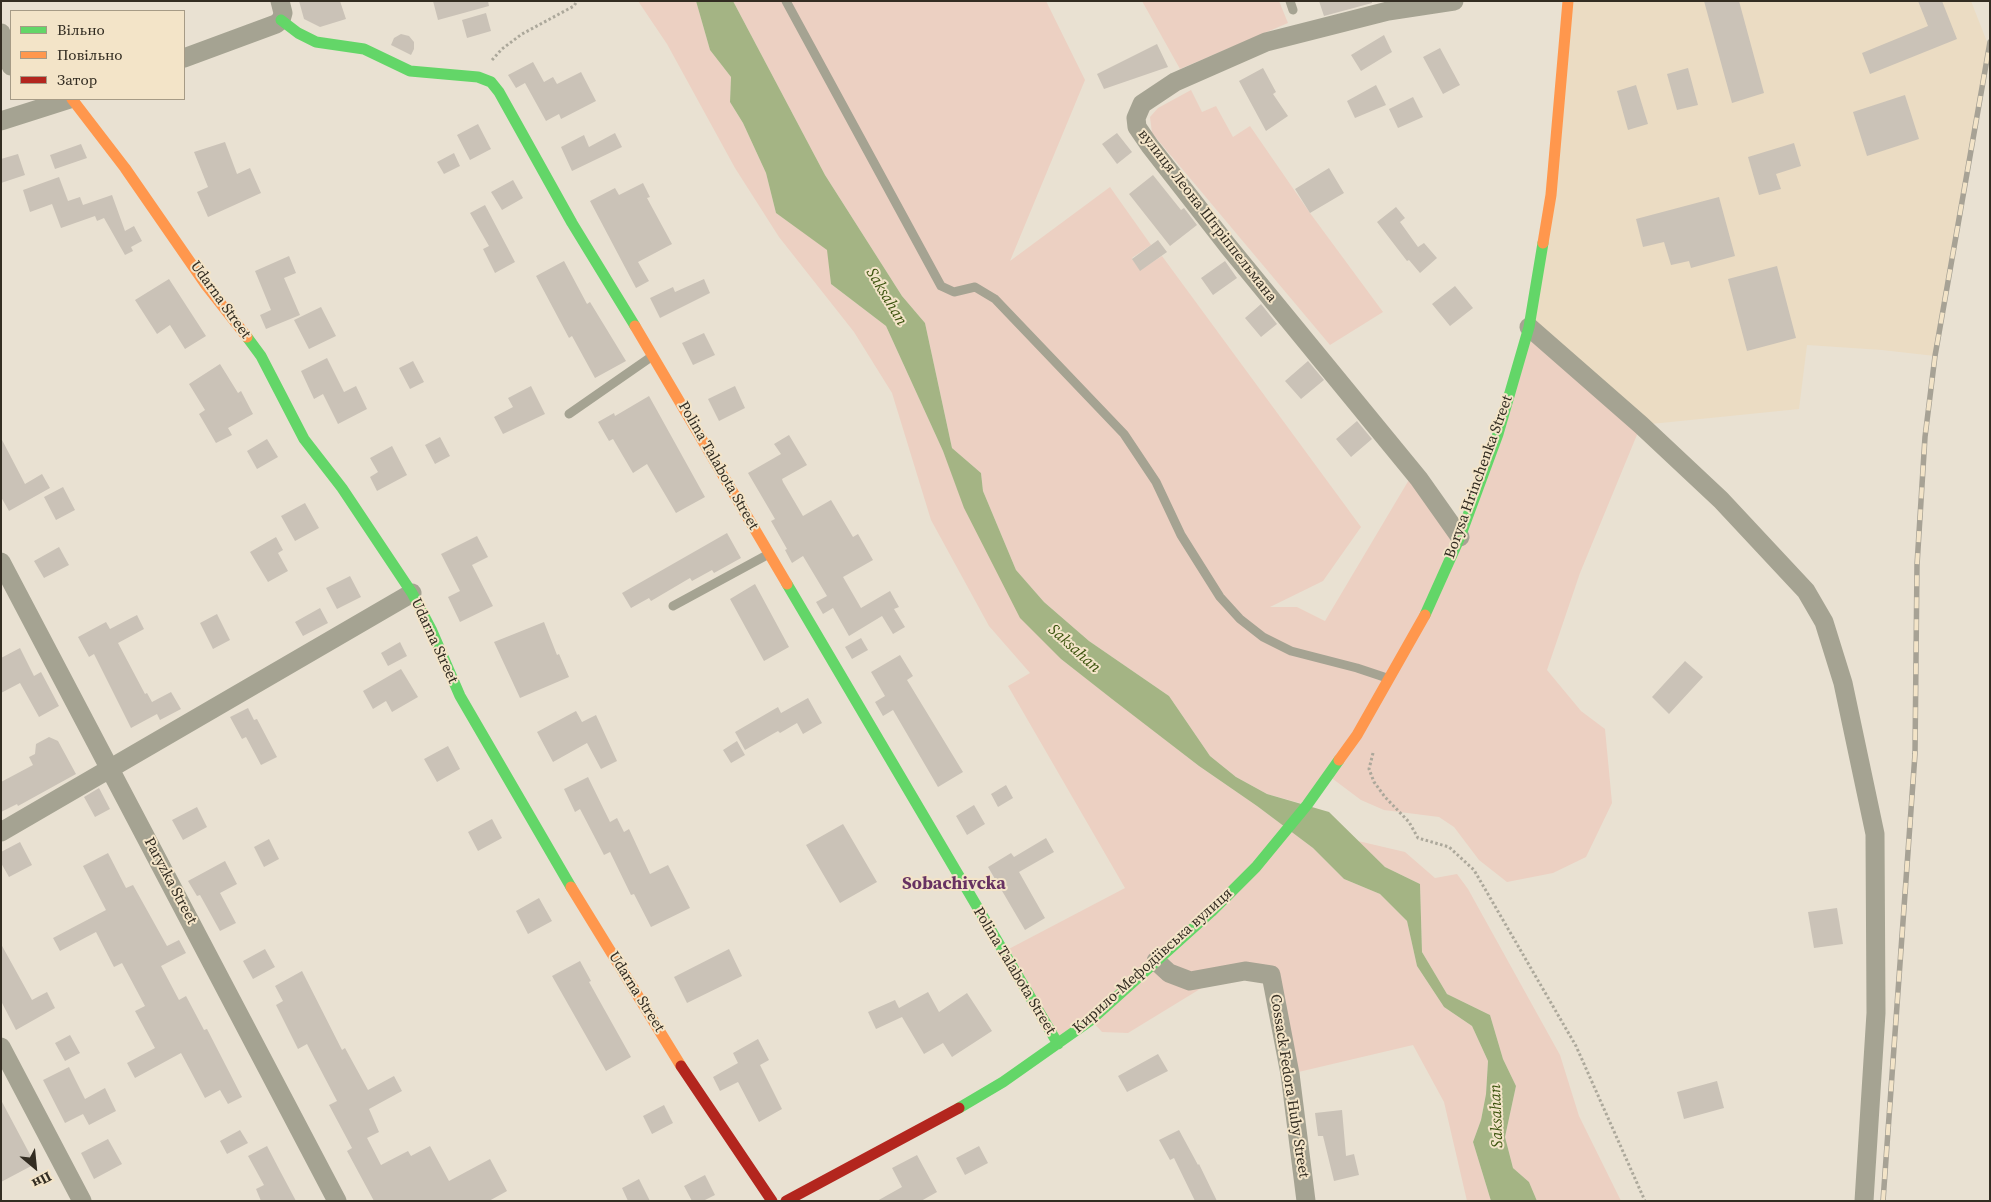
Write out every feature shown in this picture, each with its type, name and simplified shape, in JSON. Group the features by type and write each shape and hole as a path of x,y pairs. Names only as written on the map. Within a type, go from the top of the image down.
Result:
{"street":[{"path":"185,58 267,29 281,20 283,13 280,1"},
{"name":"вулиця Леона Штріппельмана","path":"1454,1 1388,11 1266,42 1175,82 1142,104 1136,118 1138,127 1150,146 1234,254 1419,479 1460,537"},
{"name":"Borysa Hrinchenka Street","path":"1329,776 1357,735 1426,614 1460,537 1498,434 1529,327 1551,195 1568,1"},
{"name":"Polina Talabota Street","path":"281,20 298,33 316,42 364,48 410,71 478,77 491,82 499,92 572,223 653,355 1058,1044"},
{"path":"1,33 10,63"},
{"path":"1,121 24,107 65,100"},
{"name":"Udarna Street","path":"72,100 125,168 206,285 261,356 304,439 342,488 412,593 431,629 442,659 460,696 556,864 681,1066 772,1201"},
{"path":"1529,327 1641,425 1721,500 1806,591 1824,622 1842,684 1875,834 1876,1013 1864,1201"},
{"name":"Paryzka Street","path":"1,562 337,1201"},
{"path":"1,832 111,770 412,593"},
{"name":"Кирило-Мефодіївська вулиця","path":"786,1201 954,1111 1003,1082 1091,1020 1156,962 1256,867 1329,776"},
{"name":"Cossack Fedora Huby Street","path":"1156,962 1169,973 1190,981 1246,972 1272,975 1290,1074 1306,1201"},
{"path":"1,1047 82,1201"}],"lane":[{"path":"786,1 940,286 954,292 975,287 995,299 1124,434 1156,482 1182,535 1220,597 1240,618 1263,637 1291,651 1357,668 1389,679"},
{"path":"569,414 653,355"},
{"path":"673,606 769,553"}],"path":[{"path":"478,77 502,48 522,34 574,6 577,1"},
{"path":"1375,748 1369,769 1374,782 1385,797 1409,822 1418,838 1449,847 1474,870 1576,1046 1645,1201"}],"shaded area":[{"path":"638,1 696,1 710,50 731,77 730,102 743,123 766,173 776,213 828,250 831,284 886,326 943,451 965,508 1061,659 1199,766 1313,848 1344,879 1380,894 1407,921 1417,966 1444,1007 1472,1026 1488,1061 1486,1094 1481,1120 1473,1142 1491,1201 1467,1201 1444,1102 1413,1045 1290,1074 1271,975 1218,978 1128,1033 1102,1032 1091,1020 1058,1044 1003,952 1125,888 1008,686 1030,673 989,626 931,520 892,393 854,332 779,237 735,168 667,44"},
{"path":"733,1 1046,1 1085,80 1010,261 1110,187 1151,245 1132,258 1140,270 1162,256 1361,527 1323,581 1270,607 1297,607 1325,621 1413,473 1460,537 1529,327 1641,425 1580,573 1547,670 1581,711 1605,729 1612,803 1586,857 1553,873 1507,882 1479,860 1454,827 1439,817 1384,810 1361,800 1329,776 1307,805 1267,794 1236,777 1210,756 1169,696 1089,641 1044,602 1016,570 983,491 981,473 952,448 925,323 902,296 825,175"},
{"path":"1142,1 1279,1 1288,23 1180,69"},
{"path":"1568,1 1971,1 1989,47 1935,356 1807,345 1799,409 1641,425 1529,327"},
{"path":"1191,90 1202,112 1216,106 1233,137 1250,126 1310,213 1383,312 1330,345 1152,133 1150,117 1158,108"},
{"path":"1358,841 1405,852 1435,878 1457,874 1468,889 1560,1055 1579,1116 1621,1201 1537,1201 1529,1182 1513,1168 1505,1137 1516,1086 1503,1059 1490,1015 1447,994 1422,952 1420,884 1385,867"}],"water":[{"name":"Saksahan","path":"696,1 733,1 825,175 902,296 925,323 952,448 981,473 983,491 1016,570 1044,602 1089,641 1169,696 1210,756 1236,777 1267,794 1329,812 1385,867 1420,884 1422,952 1447,994 1490,1015 1503,1059 1516,1086 1505,1137 1513,1168 1529,1182 1537,1201 1491,1201 1473,1142 1481,1120 1486,1094 1488,1061 1472,1026 1444,1007 1417,966 1407,921 1380,894 1344,879 1313,848 1199,766 1112,699 1061,659 1020,618 964,508 943,451 886,326 831,284 827,250 776,213 766,173 743,123 730,102 731,77 710,50"}],"building":[{"path":"299,1 340,1 346,19 320,27 304,19"},
{"path":"433,1 488,1 489,6 438,20"},
{"path":"1319,1 1372,1 1372,3 1324,16"},
{"path":"1704,1 1739,1 1764,93 1732,103"},
{"path":"1918,1 1942,1 1957,39 1870,74 1862,53 1928,26"},
{"path":"486,13 491,31 467,38 462,20"},
{"path":"401,34 409,36 414,42 414,49 411,55 391,45 394,38"},
{"path":"1384,35 1392,52 1361,71 1351,55"},
{"path":"1157,44 1168,67 1104,89 1097,74"},
{"path":"1440,48 1460,85 1443,94 1423,57"},
{"path":"533,62 544,82 553,77 557,84 581,72 596,101 561,119 559,114 546,121 525,83 516,88 508,75"},
{"path":"1263,68 1276,92 1273,94 1288,116 1266,131 1239,81"},
{"path":"1688,68 1698,105 1677,110 1667,74"},
{"path":"1376,85 1386,105 1355,118 1347,101"},
{"path":"1636,85 1648,124 1628,130 1617,91"},
{"path":"1905,95 1919,139 1867,156 1853,112"},
{"path":"1413,97 1423,117 1398,128 1389,109"},
{"path":"478,124 491,149 470,160 457,135"},
{"path":"615,133 622,147 572,171 561,147 584,135 589,147"},
{"path":"1117,133 1132,152 1117,164 1102,144"},
{"path":"225,142 237,174 250,168 261,193 208,217 197,192 208,187 194,152"},
{"path":"1794,143 1801,166 1776,174 1781,189 1759,195 1748,157"},
{"path":"81,144 87,158 55,169 50,155"},
{"path":"454,153 460,166 444,174 437,162"},
{"path":"18,154 25,175 1,183 1,159"},
{"path":"1329,168 1344,193 1310,213 1295,189"},
{"path":"1153,175 1181,210 1184,208 1197,225 1170,246 1129,194"},
{"path":"59,177 68,201 80,197 83,205 112,195 125,231 134,226 142,241 131,247 133,251 125,255 104,218 97,221 95,216 61,228 52,204 30,212 23,190"},
{"path":"513,180 523,198 502,210 491,192"},
{"path":"643,183 650,197 647,198 672,244 638,262 649,281 636,288 590,201 615,188 619,195"},
{"path":"1719,197 1735,256 1691,268 1689,261 1671,265 1664,242 1643,247 1636,219"},
{"path":"485,205 515,262 495,273 483,249 489,246 470,213"},
{"path":"1396,207 1405,218 1400,222 1418,247 1424,243 1437,258 1420,273 1409,260 1407,261 1377,222"},
{"path":"1158,240 1167,252 1140,271 1132,259"},
{"path":"289,256 296,273 284,278 300,315 266,329 260,315 271,310 255,271"},
{"path":"564,261 587,304 590,302 626,361 595,378 572,336 569,338 536,276"},
{"path":"1225,261 1237,278 1213,295 1201,278"},
{"path":"1777,266 1796,338 1747,351 1728,279"},
{"path":"169,279 206,336 185,349 170,325 157,334 135,300"},
{"path":"704,279 710,293 660,318 650,298 673,287 675,292"},
{"path":"1455,286 1473,308 1450,326 1432,304"},
{"path":"1261,304 1277,324 1261,337 1245,318"},
{"path":"321,307 336,336 309,349 294,320"},
{"path":"704,333 715,355 693,365 682,343"},
{"path":"327,358 344,392 356,386 367,409 338,424 323,394 314,399 301,371"},
{"path":"413,361 424,382 410,389 399,368"},
{"path":"1308,361 1324,380 1301,399 1285,381"},
{"path":"220,364 238,393 241,391 253,414 228,428 232,435 216,443 199,414 205,410 189,384"},
{"path":"531,386 545,414 503,434 494,417 513,407 508,398"},
{"path":"735,386 745,408 719,421 708,399"},
{"path":"649,396 705,497 676,513 647,464 633,473 613,439 609,441 598,422 614,413 615,416"},
{"path":"1357,421 1372,439 1351,457 1336,439"},
{"path":"789,435 807,465 782,479 783,482 803,516 831,500 853,537 858,534 873,560 843,577 861,608 890,591 899,607 894,609 905,627 893,634 882,616 849,636 833,608 823,614 816,602 827,596 803,556 792,563 785,550 787,549 771,521 775,519 748,473 781,454 774,444"},
{"path":"440,437 450,456 435,464 425,445"},
{"path":"1,438 25,484 42,474 50,488 9,511 1,497"},
{"path":"267,439 278,457 257,469 247,451"},
{"path":"392,446 407,475 377,491 370,477 378,472 370,458"},
{"path":"63,487 75,510 56,520 44,497"},
{"path":"305,503 319,528 295,541 281,516"},
{"path":"727,533 741,558 714,573 712,570 692,581 690,578 651,601 649,598 631,608 622,593"},
{"path":"477,536 488,557 472,565 493,606 460,622 448,597 460,591 441,554"},
{"path":"276,537 283,550 278,553 288,571 268,582 250,552"},
{"path":"59,547 69,565 44,578 34,561"},
{"path":"350,576 361,597 337,609 326,588"},
{"path":"755,584 789,647 764,661 730,599"},
{"path":"320,608 328,623 303,636 295,622"},
{"path":"217,614 230,640 213,649 200,623"},
{"path":"137,615 144,629 118,643 145,694 147,693 152,702 171,692 181,709 160,720 157,714 131,728 94,654 89,657 78,637 106,622 110,629"},
{"path":"544,622 557,655 559,654 569,677 520,698 494,642"},
{"path":"861,638 868,650 852,659 845,647"},
{"path":"400,642 407,656 388,666 381,653"},
{"path":"20,648 34,676 41,672 59,706 39,717 20,683 1,693 1,658"},
{"path":"900,655 913,676 907,680 963,772 938,787 893,710 883,716 875,702 885,696 871,672"},
{"path":"1685,661 1703,677 1669,714 1652,697"},
{"path":"401,669 418,697 392,712 386,701 373,709 363,691"},
{"path":"808,698 822,723 803,734 797,723 780,733 778,731 745,750 735,732 778,707 781,713"},
{"path":"248,708 254,720 257,719 277,757 261,765 246,737 242,739 230,717"},
{"path":"576,711 582,722 596,715 617,761 601,769 587,743 553,762 537,732"},
{"path":"49,737 58,741 76,774 18,806 17,804 1,812 1,782 33,765 29,757 35,754 36,744"},
{"path":"737,741 745,755 731,763 723,750"},
{"path":"448,746 460,769 437,782 424,759"},
{"path":"588,777 610,822 617,818 624,832 629,829 650,874 668,865 690,908 651,927 634,894 631,895 610,852 604,855 580,809 575,812 564,789"},
{"path":"1006,785 1013,798 998,807 991,794"},
{"path":"99,788 110,809 95,817 84,797"},
{"path":"974,805 985,824 967,835 956,816"},
{"path":"197,807 207,827 183,840 172,820"},
{"path":"492,819 502,838 478,851 468,832"},
{"path":"843,824 877,882 840,903 806,845"},
{"path":"1046,838 1054,852 1019,872 1045,918 1025,930 988,867 1011,853 1014,857"},
{"path":"269,839 279,859 264,867 254,847"},
{"path":"20,842 32,865 9,877 1,863 1,852"},
{"path":"108,853 126,888 133,885 167,946 179,940 186,953 161,966 179,1000 186,996 204,1030 207,1029 242,1097 228,1104 220,1090 205,1098 181,1053 135,1078 127,1063 155,1048 135,1011 145,1006 122,963 114,967 96,932 60,951 53,938 106,910 83,866"},
{"path":"225,861 237,884 220,893 236,923 220,931 200,895 197,896 188,881"},
{"path":"539,898 552,921 528,934 516,911"},
{"path":"1837,908 1843,944 1814,948 1808,912"},
{"path":"1,944 32,1000 47,992 55,1008 16,1030 1,1001"},
{"path":"265,949 275,967 253,979 243,961"},
{"path":"729,949 742,976 687,1003 674,977"},
{"path":"580,961 591,981 589,982 631,1057 606,1071 552,976"},
{"path":"302,971 342,1050 345,1048 368,1090 394,1076 402,1091 369,1109 379,1132 367,1138 381,1165 408,1151 411,1156 430,1146 449,1181 490,1159 507,1191 489,1201 374,1201 347,1151 352,1148 329,1105 337,1101 307,1044 298,1049 276,1005 283,1001 275,986"},
{"path":"928,992 939,1012 967,993 992,1031 952,1057 943,1043 924,1054 902,1017 876,1029 868,1012 895,1000 899,1008"},
{"path":"70,1035 80,1053 65,1061 55,1043"},
{"path":"758,1039 769,1060 760,1065 782,1109 759,1122 738,1082 720,1091 713,1077 738,1063 733,1053"},
{"path":"1158,1054 1168,1071 1127,1092 1118,1076"},
{"path":"69,1067 85,1099 105,1088 116,1111 89,1125 83,1114 65,1123 43,1080"},
{"path":"1717,1081 1724,1108 1684,1119 1677,1092"},
{"path":"1,1100 35,1164 1,1182"},
{"path":"664,1105 673,1123 652,1134 643,1116"},
{"path":"1342,1110 1346,1156 1354,1154 1359,1175 1334,1181 1323,1136 1318,1136 1315,1113"},
{"path":"240,1130 248,1143 227,1154 220,1141"},
{"path":"1179,1130 1199,1164 1217,1201 1195,1201 1174,1158 1170,1160 1159,1140"},
{"path":"108,1139 122,1164 94,1179 81,1153"},
{"path":"267,1146 296,1201 261,1201 256,1189 264,1185 248,1156"},
{"path":"979,1146 988,1163 965,1175 956,1158"},
{"path":"917,1155 937,1192 921,1201 877,1201 902,1187 892,1168"},
{"path":"705,1175 715,1195 703,1201 692,1201 684,1186"},
{"path":"639,1179 650,1201 628,1201 622,1188"}],"railway":[{"path":"1883,1201 1915,754 1917,565 1925,437 1935,356 1990,42"}],"traffic: fast":[{"path":"281,20 298,33 316,42 364,49 410,71 478,77 491,82 499,92 572,223 635,326"},
{"path":"1425,615 1460,537 1498,434 1529,327 1543,243"},
{"path":"247,337 261,356 304,439 342,488 412,593 431,629 460,696 571,887"},
{"path":"787,584 1058,1044"},
{"path":"959,1108 1003,1082 1091,1020 1211,912 1256,867 1307,805 1339,760"}],"traffic: slow":[{"path":"1543,243 1551,195 1568,1"},
{"path":"73,100 125,168 206,285 247,337"},
{"path":"635,326 787,584"},
{"path":"1339,760 1357,735 1425,615"},
{"path":"571,887 681,1066"}],"traffic: jam":[{"path":"681,1066 772,1201"},
{"path":"786,1201 959,1108"}],"district":[{"name":"Sobachivcka","path":"954,884"}]}
